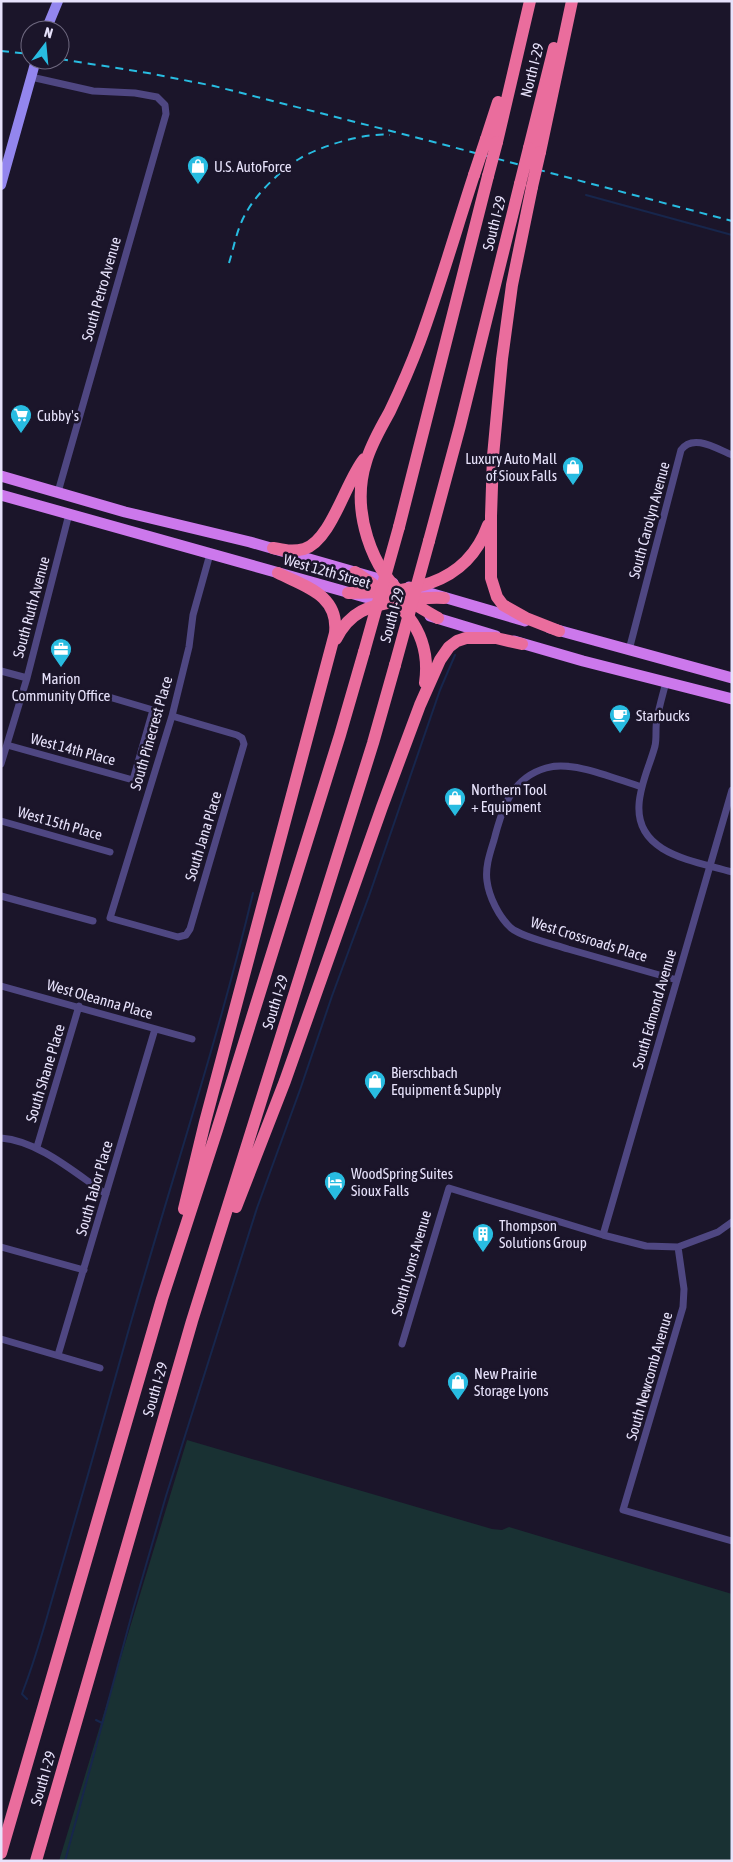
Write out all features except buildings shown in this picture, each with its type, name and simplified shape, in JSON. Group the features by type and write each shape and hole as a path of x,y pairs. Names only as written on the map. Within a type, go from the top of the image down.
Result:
{"highway":[{"name":"North I-29","path":"491,140 530,1"},
{"name":"North I-29","path":"535,150 567,1"},
{"path":"535,150 572,1"},
{"path":"420,705 426,670 424,650 417,630 373,551 362,515 362,478 370,451 420,341 474,175 491,140"},
{"name":"South I-29","path":"1,1853 162,1299 223,1112 364,652 399,527 488,176 491,140"},
{"name":"South I-29","path":"36,1861 192,1321 373,743 430,541 535,150"},
{"path":"526,185 507,317 494,456 491,516 491,578 497,596 513,612 559,630"},
{"path":"273,548 296,551 314,544 324,533 359,465 370,451"},
{"path":"330,652 339,633 350,619 370,606 438,581 464,564 478,546 491,516"},
{"path":"355,572 438,618"},
{"path":"162,1299 204,1122 336,625 333,610 329,603 314,591 278,573"},
{"path":"348,593 444,598"},
{"path":"192,1321 285,1081 420,705 444,652 457,641 466,638 486,637 522,644"}],"main road":[{"name":"West 12th Street","path":"1,476 124,512 273,548 355,572"},
{"name":"West 12th Street","path":"1,495 348,593"},
{"path":"444,598 732,678"},
{"path":"438,618 575,659 732,699"}],"street":[{"path":"50,20 58,1"},
{"path":"1,185 34,70"},
{"name":"South Petro Avenue","path":"32,78 92,91 135,93 157,97 165,105 166,114 58,492"},
{"name":"South Carolyn Avenue","path":"629,650 681,450 690,443 699,442 732,454"},
{"name":"South Ruth Avenue","path":"2,760 27,678 69,514"},
{"name":"South Pinecrest Place","path":"110,918 172,716 189,647 193,615 210,554"},
{"path":"1,671 27,678"},
{"path":"666,682 656,720 656,744 642,787 639,806 640,821 646,834 656,845 669,854 732,872"},
{"name":"West 14th Place","path":"7,746 133,780 153,710 109,697"},
{"name":"South Jana Place","path":"110,918 171,936 182,936 188,933 190,929 244,744 242,738 237,735 172,716"},
{"name":"West Crossroads Place","path":"642,787 575,767 547,767 535,772 524,779 507,798 501,812 488,862 487,880 492,898 512,929 536,939 677,980"},
{"name":"South Edmond Avenue","path":"603,1235 732,790"},
{"name":"West 15th Place","path":"1,821 110,852"},
{"path":"1,896 93,921"},
{"name":"West Oleanna Place","path":"1,986 79,1006 192,1039"},
{"name":"South Shane Place","path":"37,1147 79,1006"},
{"name":"South Tabor Place","path":"58,1355 155,1029"},
{"path":"1,1138 37,1147 106,1194"},
{"name":"South Lyons Avenue","path":"402,1344 448,1188 603,1235 646,1246 678,1247 718,1232 732,1222"},
{"path":"1,1247 84,1270"},
{"name":"South Newcomb Avenue","path":"678,1247 684,1290 683,1307 623,1510 732,1541"},
{"path":"1,1339 100,1368"}],"green space":[{"path":"187,1440 492,1529 502,1530 509,1527 732,1594 732,1861 59,1861"}],"waterway":[{"path":"586,195 732,235"},
{"path":"65,1861 166,1496 257,1208 369,896 440,690 455,655"},
{"path":"27,1699 22,1694 43,1632 141,1287 208,1063 253,893"},
{"path":"96,1720 102,1723"}],"railway":[{"path":"1,51 20,53"},
{"path":"70,61 214,86 732,221"},
{"path":"229,263 238,231 250,206 262,190 285,169 308,154 343,141 369,136 390,135"}],"place":[{"name":"U.S. AutoForce","path":"198,185"},
{"name":"Cubby's","path":"21,434"},
{"name":"Luxury Auto Mall of Sioux Falls","path":"573,486"},
{"name":"Marion Community Office","path":"61,668"},
{"name":"Starbucks","path":"620,734"},
{"name":"Northern Tool + Equipment","path":"455,817"},
{"name":"Bierschbach Equipment & Supply","path":"375,1100"},
{"name":"WoodSpring Suites Sioux Falls","path":"335,1201"},
{"name":"Thompson Solutions Group","path":"483,1253"},
{"name":"New Prairie Storage Lyons","path":"458,1401"}]}
